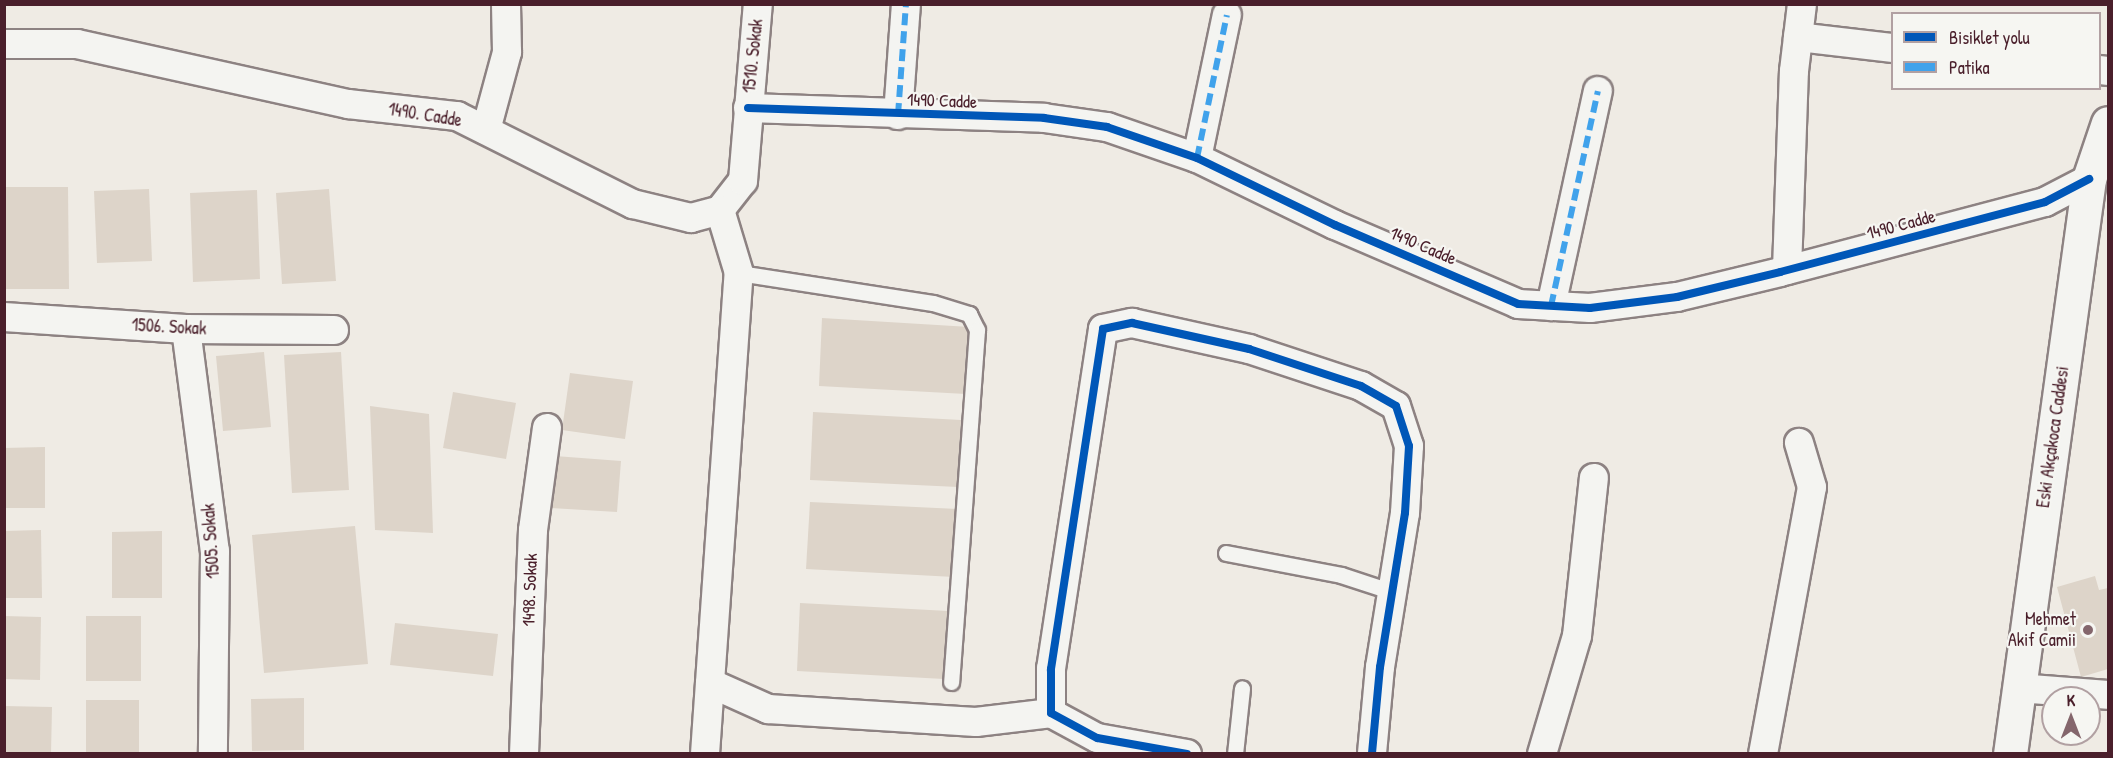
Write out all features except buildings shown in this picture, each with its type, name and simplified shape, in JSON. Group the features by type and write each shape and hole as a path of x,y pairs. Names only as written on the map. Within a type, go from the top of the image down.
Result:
{"street":[{"path":"486,130 507,52 506,4"},
{"name":"1510. Sokak","path":"748,108 758,4"},
{"path":"898,115 906,4"},
{"path":"1787,270 1798,37 1802,4"},
{"path":"1197,158 1227,15"},
{"path":"1798,37 1891,48"},
{"name":"1490. Cadde","path":"4,44 77,44 348,104 457,116 633,204 691,218 720,210"},
{"path":"1551,306 1598,91"},
{"path":"705,753 739,273 720,210 743,181 748,108"},
{"name":"1490 Cadde","path":"748,108 898,115 1044,118 1107,127 1197,158 1335,225 1518,304 1551,306 1590,308 1677,297 2045,202 2088,179"},
{"name":"Eski Akçakoca Caddesi","path":"2010,753 2088,179 2109,123"},
{"name":"1506. Sokak","path":"4,317 186,329 334,330"},
{"path":"1051,713 1051,669 1103,329 1132,323 1249,349 1361,386 1396,406 1409,446 1372,753"},
{"name":"1505. Sokak","path":"186,329 215,551 213,753"},
{"name":"1498. Sokak","path":"524,753 533,530 548,428"},
{"path":"1763,753 1812,487 1799,443"},
{"path":"1542,753 1577,636 1594,478"},
{"path":"710,683 768,709 976,722 1051,713 1097,738 1187,753"},
{"path":"2018,688 2109,695"}],"lane":[{"path":"739,273 933,303 969,314 977,330 951,682"},
{"path":"1226,553 1341,575 1393,592"},
{"path":"1235,753 1242,688"}],"marked path":[{"path":"898,115 906,4"},
{"path":"1197,158 1227,15"},
{"path":"1551,306 1598,91"}],"cycle path":[{"path":"748,108 1044,118 1107,127 1197,158 1335,225 1518,304 1590,308 1677,297 1780,272 2045,202 2089,179"},
{"path":"1187,754 1097,738 1051,713 1051,669 1103,329 1132,323 1249,349 1361,386 1396,406 1409,446 1405,513 1380,667 1372,754"}],"place":[{"name":"Mehmet Akif Camii","path":"2088,630"}]}
